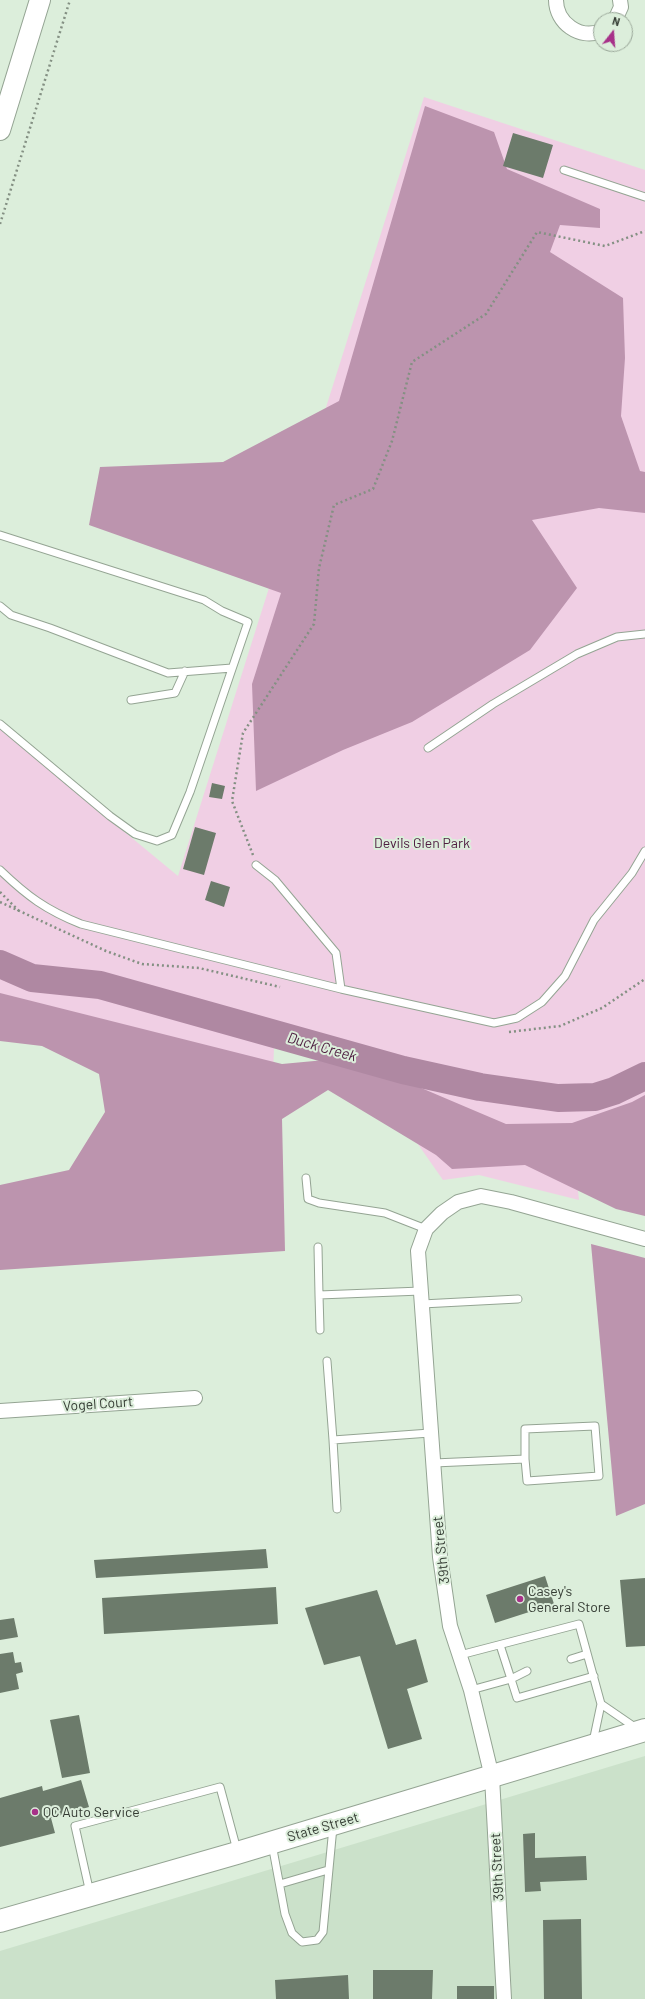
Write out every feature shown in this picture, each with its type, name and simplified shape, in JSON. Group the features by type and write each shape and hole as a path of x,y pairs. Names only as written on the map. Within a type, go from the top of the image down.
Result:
{"main road":[{"path":"0,130 40,0"},
{"name":"State Street","path":"0,1920 333,1824 643,1731"}],"street":[{"path":"556,0 559,15 569,27 585,34 593,32"},
{"path":"619,12 621,7 620,0"},
{"name":"39th Street","path":"504,1999 492,1777 471,1690 450,1626 440,1557 418,1251 426,1229 442,1213 458,1202 481,1196 645,1239"},
{"name":"Vogel Court","path":"0,1411 195,1398"}],"lane":[{"path":"564,170 645,197"},
{"path":"0,535 204,600 222,611 244,619 248,622 190,792 172,835 157,841 135,834 110,816 0,724"},
{"path":"0,606 11,615 50,628 168,673 232,668"},
{"path":"428,748 493,704 577,654 617,637 645,634"},
{"path":"131,700 175,693 185,671"},
{"path":"0,870 25,894 56,914 81,924 341,989 494,1023 517,1018 542,1002 565,976 594,920 632,873 645,851"},
{"path":"256,865 276,880 336,953 341,989"},
{"path":"306,1178 308,1199 319,1203 385,1213 426,1229"},
{"path":"318,1247 320,1330"},
{"path":"319,1295 421,1298 518,1298"},
{"path":"327,1361 334,1440 337,1509"},
{"path":"595,1426 599,1476 527,1481 525,1459 525,1429 595,1426"},
{"path":"334,1440 430,1432"},
{"path":"434,1463 525,1459"},
{"path":"460,1655 579,1624 601,1704 592,1746"},
{"path":"500,1645 517,1698 594,1676"},
{"path":"571,1659 587,1654"},
{"path":"471,1690 510,1679 527,1671"},
{"path":"601,1704 643,1731"},
{"path":"90,1895 75,1826 220,1787 237,1852"},
{"path":"271,1842 285,1914 292,1933 302,1942 317,1940 323,1932 333,1824"},
{"path":"280,1884 328,1870"}],"path":[{"path":"0,224 70,0"},
{"path":"256,865 232,801 243,733 314,624 319,568 334,505 373,489 392,441 412,362 486,314 537,232 605,246 645,231"},
{"path":"0,892 20,913"}],"shaded area":[{"path":"425,106 494,132 507,169 600,209 600,228 560,225 550,252 623,298 625,358 621,416 640,471 645,472 645,513 599,508 532,520 577,588 530,650 412,722 343,750 256,791 252,684 281,593 89,525 100,467 223,462 339,401"},
{"path":"0,993 282,1064 325,1060 393,1076 506,1124 572,1123 632,1102 645,1095 645,1216 616,1209 525,1165 452,1169 436,1155 328,1090 282,1119 285,1251 0,1270 0,1185 69,1170 105,1112 99,1074 42,1046 0,1041"},
{"path":"591,1244 645,1258 645,1504 616,1516"},
{"path":"645,1756 645,1999 0,1999 0,1951"}],"green space":[{"name":"Devils Glen Park","path":"424,97 645,170 645,1114 572,1138 579,1200 479,1175 443,1180 357,1057 274,1047 273,1075 0,1023 0,729 178,876"}],"building":[{"path":"513,133 553,145 543,178 503,166"},
{"path":"212,783 225,786 222,799 209,797"},
{"path":"195,827 216,833 204,875 183,869"},
{"path":"211,881 230,887 224,907 205,900"},
{"path":"266,1549 268,1568 96,1578 94,1560"},
{"name":"Casey's General Store","path":"545,1576 554,1604 495,1623 486,1595"},
{"path":"645,1578 645,1646 626,1647 620,1580"},
{"path":"276,1587 278,1624 104,1634 102,1598"},
{"path":"377,1590 396,1645 416,1639 428,1682 407,1689 422,1739 388,1749 360,1656 324,1665 305,1608"},
{"path":"14,1618 18,1637 0,1640 0,1620"},
{"path":"13,1652 15,1663 21,1662 23,1672 16,1674 19,1689 0,1693 0,1654"},
{"path":"79,1715 90,1773 62,1778 50,1720"},
{"name":"QC Auto Service","path":"81,1780 89,1807 51,1818 55,1833 0,1847 0,1798 42,1786 43,1791"},
{"path":"535,1833 535,1858 586,1856 587,1880 540,1882 541,1891 525,1892 523,1834"},
{"path":"581,1919 582,1999 544,1999 543,1920"},
{"path":"373,1970 433,1970 432,1999 373,1999"},
{"path":"348,1975 349,1999 276,1999 275,1980"},
{"path":"457,1986 494,1986 494,1999 457,1999"}],"waterway":[{"name":"Duck Creek","path":"0,964 32,978 100,985 403,1070 480,1087 558,1098 595,1097 614,1091 645,1076"}],"place":[{"name":"Casey's General Store","path":"520,1599"},
{"name":"QC Auto Service","path":"35,1812"}]}
